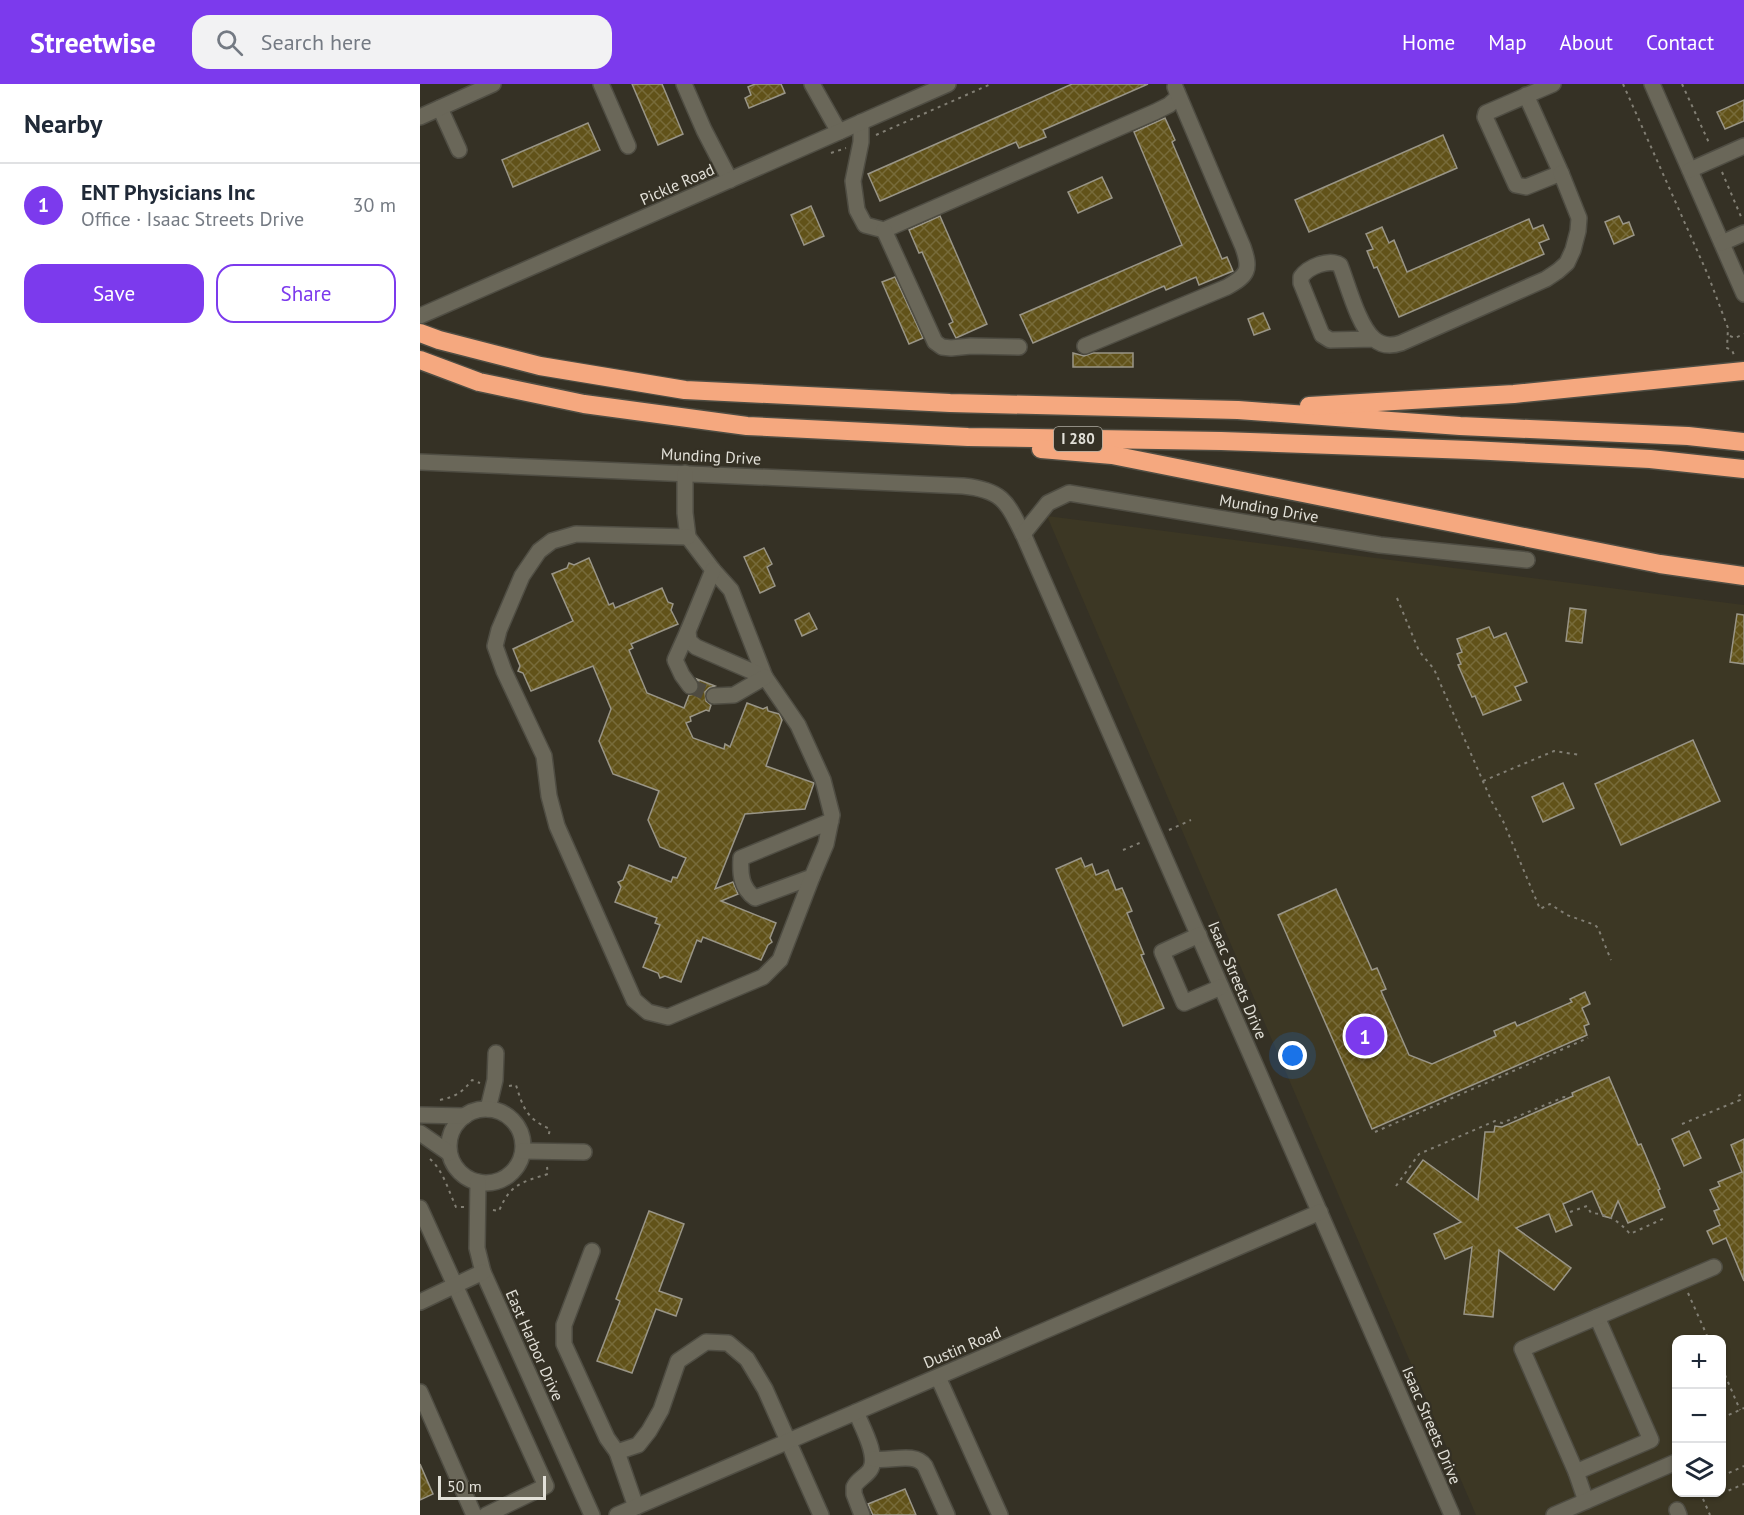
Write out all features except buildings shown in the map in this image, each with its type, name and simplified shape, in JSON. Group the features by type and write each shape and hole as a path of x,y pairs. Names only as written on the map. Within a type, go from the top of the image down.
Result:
{"highway":[{"name":"I 280","path":"420,333 540,366 685,390 950,404 1238,410 1460,426 1688,436 1744,442"},
{"name":"I 280","path":"420,360 479,382 584,404 747,426 968,437 1221,441 1470,450 1650,459 1744,469"},
{"path":"1238,410 1514,394 1743,371"},
{"path":"968,437 1038,449 1112,455 1660,564 1744,576"}],"street":[{"path":"420,117 493,84"},
{"path":"601,84 627,146"},
{"path":"684,84 704,130 730,180"},
{"path":"812,84 839,132"},
{"name":"Pickle Road","path":"420,316 948,84"},
{"path":"1552,84 1486,113 1485,117 1516,185 1526,187 1561,173"},
{"path":"1652,84 1744,294"},
{"path":"861,122 861,142 853,181 857,210 865,225 884,231 1155,112 1177,98 1176,88"},
{"path":"1085,346 1227,287 1246,273 1248,266 1246,255 1176,88"},
{"path":"1374,339 1363,322 1340,265 1328,262 1304,272 1300,277 1301,283 1322,334 1330,340 1374,339 1394,346 1546,279 1567,263 1573,250 1579,218 1526,95"},
{"path":"440,108 459,150"},
{"path":"1690,170 1744,146"},
{"path":"884,231 935,342 951,348 1019,347"},
{"path":"1722,243 1744,233"},
{"name":"Munding Drive","path":"420,462 963,486 977,487 999,496"},
{"path":"685,473 685,513 688,537 713,570 732,590 765,678 798,725 823,780 832,815 826,844 780,960 763,977 668,1017 648,1012 634,1000 557,826 549,796 544,756 495,646 499,630 522,576 538,551 552,542 576,534 688,537"},
{"name":"Munding Drive","path":"1023,534 1048,503 1069,493 1370,543 1527,560"},
{"name":"Isaac Streets Drive","path":"999,496 1007,504 1023,534 1452,1515"},
{"path":"690,686 675,660 713,570"},
{"path":"688,631 689,641 696,647 765,678"},
{"path":"714,696 734,695 765,678"},
{"path":"812,877 755,898 747,892 740,873 741,858 831,821"},
{"path":"1199,936 1162,952 1184,1003 1221,987"},
{"path":"488,1109 493,1088 496,1053"},
{"path":"420,1133 449,1153 458,1170 467,1178 478,1182 502,1179 512,1172 523,1151 522,1139 518,1127 510,1118 488,1109 476,1110 456,1124 449,1140 449,1153"},
{"path":"420,1115 465,1116"},
{"path":"523,1151 584,1152"},
{"name":"East Harbor Drive","path":"478,1182 477,1248 483,1272 592,1515"},
{"path":"420,1208 425,1233 455,1286 546,1486 486,1515"},
{"name":"Dustin Road","path":"617,1515 1320,1212"},
{"path":"592,1251 564,1325 564,1344 607,1438 617,1452 636,1507"},
{"path":"1586,1501 1576,1472 1522,1349 1714,1267"},
{"path":"420,1302 483,1272"},
{"path":"1576,1472 1651,1440 1597,1317"},
{"path":"617,1452 638,1444 649,1431 661,1410 678,1361 706,1342 728,1343 747,1359 765,1389 789,1441 815,1513"},
{"path":"938,1377 1000,1515"},
{"path":"420,1392 474,1515"},
{"path":"856,1412 874,1459 869,1472 854,1487 854,1494 862,1515"},
{"path":"874,1459 883,1461 913,1458 920,1460 925,1466 946,1515"},
{"path":"1554,1515 1672,1464"}],"path":[{"path":"1623,84 1708,275 1728,327 1727,348 1732,350 1743,371"},
{"path":"1729,336 1735,338 1744,334"},
{"path":"1397,598 1419,651 1434,669 1483,781 1503,820 1540,909 1550,904 1567,915 1595,925 1611,960"},
{"path":"1483,781 1554,751 1580,755"},
{"path":"1375,1132 1588,1038"},
{"path":"427,1157 434,1163 447,1184 456,1207 478,1207 499,1211 505,1196 520,1183 548,1174 546,1151 550,1130 535,1123 524,1108 516,1084 493,1088"},
{"path":"1682,1124 1740,1100 1738,1096 1744,1093"},
{"path":"1395,1186 1419,1154 1495,1121 1502,1123 1564,1097 1568,1098"},
{"path":"1570,1212 1587,1206 1591,1213 1603,1214 1616,1220 1629,1234 1666,1217"},
{"path":"1686,1288 1707,1335"},
{"path":"1726,1377 1740,1410"},
{"path":"1726,1416 1744,1408"},
{"path":"1726,1474 1744,1466"},
{"path":"1726,1492 1744,1484"},
{"path":"1702,1497 1710,1515"}],"shaded area":[{"path":"1047,516 1744,605 1744,1515 1476,1515"}],"tunnel":[{"path":"690,686 714,696"}],"place":[{"name":"ENT Physicians Inc","path":"1365,1036"}]}
